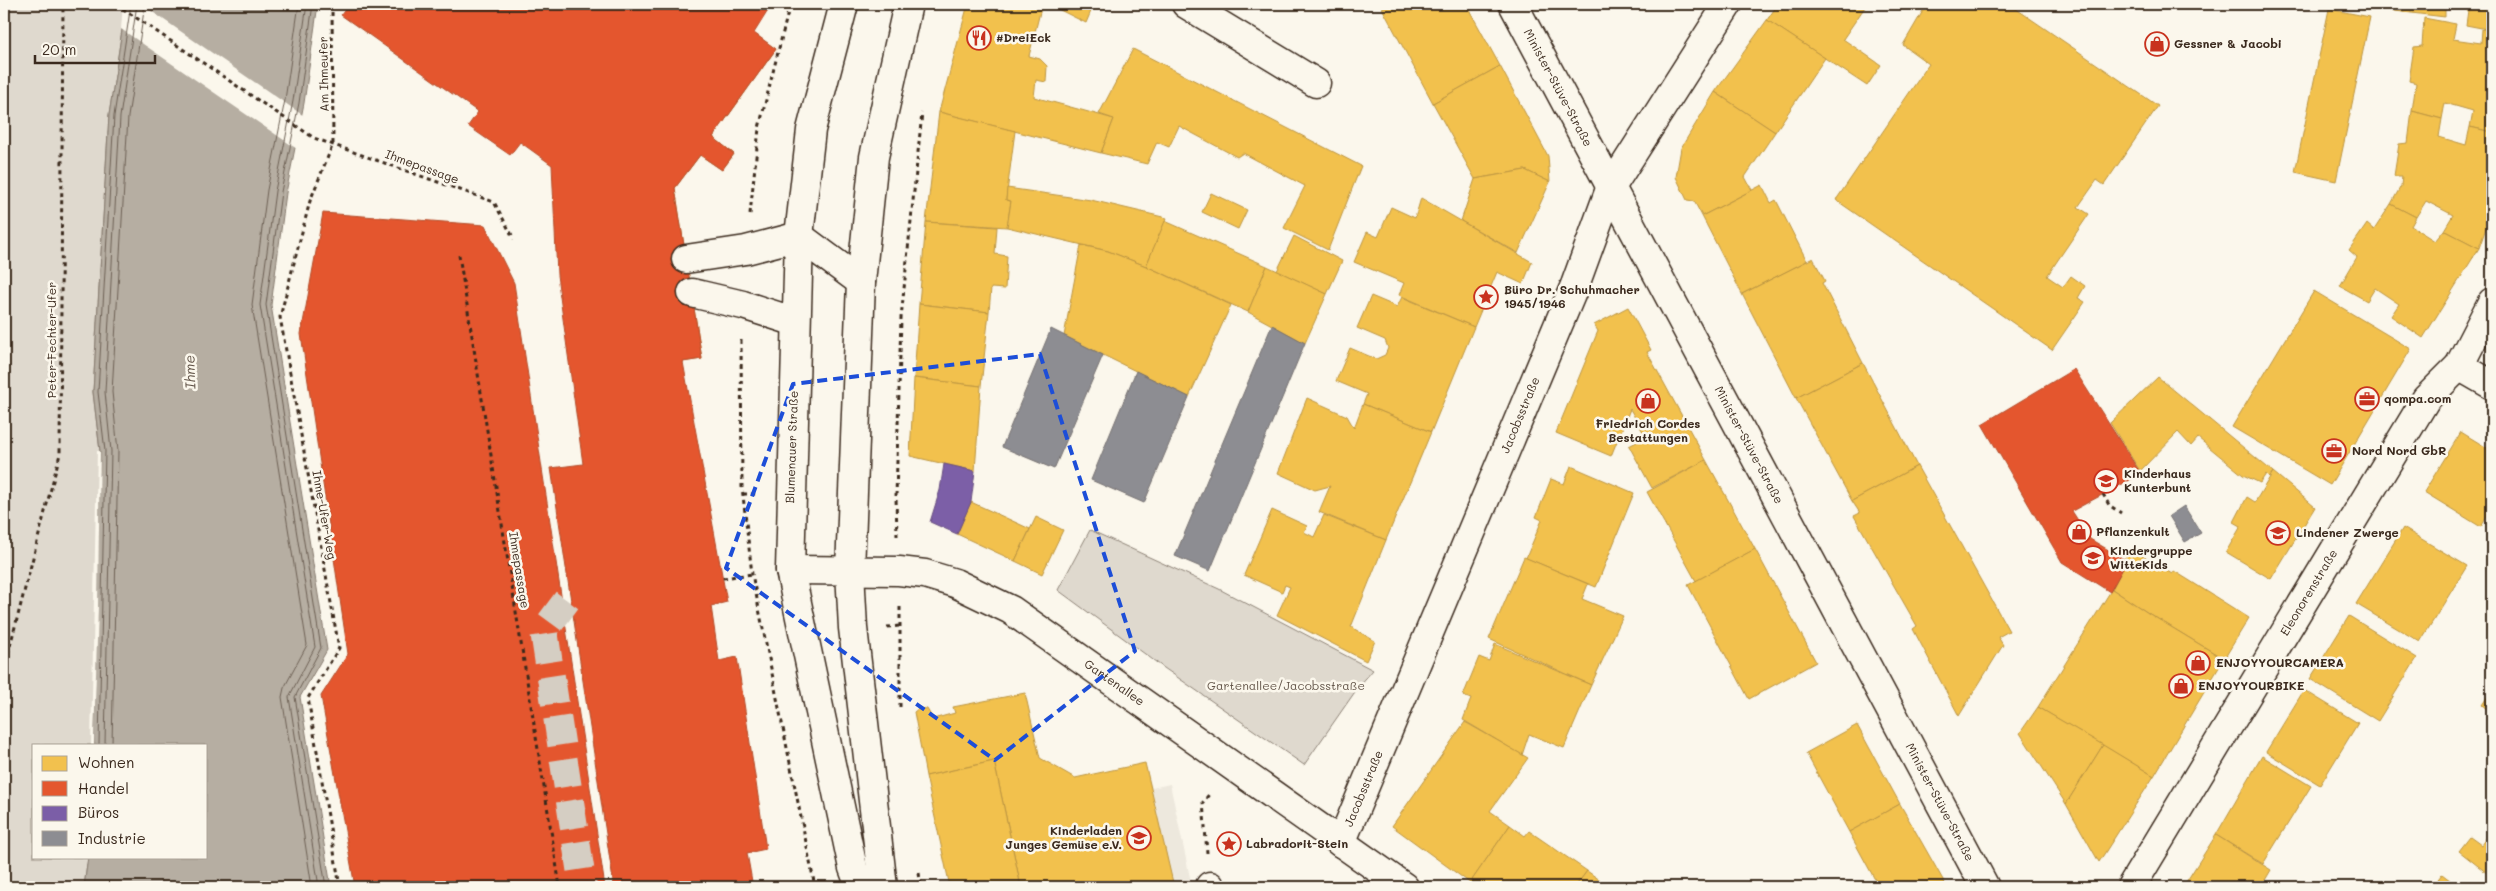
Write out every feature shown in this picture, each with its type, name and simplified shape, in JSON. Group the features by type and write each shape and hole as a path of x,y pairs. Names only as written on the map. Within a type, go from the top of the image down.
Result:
{"street":[{"name":"Blumenauer Straße","path":"844,4 811,130 799,236 790,570 853,868 860,887"},
{"path":"883,887 853,628 850,571 861,282 874,157 908,4"},
{"path":"1186,4 1316,83"},
{"name":"Minister-Stüve-Straße","path":"1513,4 1610,189 1985,887"},
{"name":"Jacobsstraße","path":"1341,843 1575,285 1610,189 1728,4"},
{"path":"686,259 746,250 799,236 861,282"},
{"path":"692,293 743,305 796,322"},
{"name":"Eleonorenstraße","path":"2131,887 2426,400 2459,366 2492,302"},
{"path":"2459,366 2492,385"},
{"name":"Gartenallee","path":"790,570 899,571 925,574 955,583 1011,610 1404,887"}],"path":[{"name":"Peter-Fechter-Ufer","path":"4,669 60,454 63,4"},
{"name":"Ihmepassage","path":"116,4 314,138 494,202 514,239"},
{"name":"Am Ihmeufer","path":"332,4 333,144"},
{"path":"900,714 899,571 896,497 901,318 922,108"},
{"name":"Ihme-Ufer-Weg","path":"333,144 310,201 280,317 339,648 308,698 340,887"},
{"name":"Ihmepassage","path":"459,255 560,887"},
{"path":"2104,494 2109,505 2121,514"},
{"path":"1210,887 1203,802 1229,765"},
{"path":"919,868 921,887"}],"highlighted area":[{"path":"1040,354 1135,651 995,760 726,568 793,384"}],"shaded area":[{"name":"Kinderladen Junges Gemüse e.V.","path":"1145,763 1152,788 1170,784 1192,887 1107,887 1082,778"}],"green space":[{"path":"4,4 126,4 109,115 93,392 100,451 94,744 32,744 32,858 88,858 84,887 4,887"},
{"name":"Gartenallee/Jacobsstraße","path":"1090,530 1219,589 1373,670 1359,686 1304,765 1164,668 1058,590"}],"water":[{"name":"Ihme","path":"126,4 318,4 304,103 286,193 271,305 327,650 300,697 331,887 84,887 88,858 208,858 208,744 94,744 100,451 93,392 109,115"}],"pier":[{"path":"123,4 141,4 304,116 297,149 121,29"},
{"path":"97,451 100,451 94,744 91,744"}],"building: Wohnen":[{"path":"968,4 1042,4 1029,56 1040,59 1047,66 1046,82 1036,80 1034,97 1114,119 1101,153 939,112"},
{"path":"1048,4 1094,4 1086,23"},
{"path":"1390,4 1466,4 1500,66 1433,103 1382,8"},
{"path":"1778,4 1867,4 1843,39 1881,65 1867,86 1767,20"},
{"path":"1927,4 2009,4 2158,106 2104,185 2097,180 2078,207 2089,214 2047,276 2063,287 2071,276 2085,286 2078,298 2085,302 2052,350 1836,200 1929,64 1903,45"},
{"path":"2387,4 2492,4 2492,30 2466,25 2468,10 2445,6 2445,17 2386,10"},
{"path":"715,7 776,49 713,137 734,154 722,170 700,155 675,188 702,359 613,372 605,320 573,324 570,302 603,297 588,189"},
{"path":"2329,9 2370,17 2336,181 2295,172"},
{"path":"2424,18 2456,24 2453,39 2481,43 2482,29 2492,30 2492,132 2470,127 2473,111 2445,103 2442,119 2412,111 2416,83 2409,81 2414,47 2422,46"},
{"path":"1767,20 1825,58 1775,132 1715,92"},
{"path":"1133,49 1361,166 1328,250 1284,228 1305,186 1243,153 1237,157 1179,126 1169,147 1157,142 1147,164 1101,153 1114,119 1099,114"},
{"path":"1500,66 1548,156 1550,182 1525,170 1475,179 1433,103"},
{"path":"1715,92 1775,132 1745,177 1752,190 1702,216 1694,201 1687,200 1676,177 1681,148"},
{"path":"2412,111 2442,119 2439,137 2466,145 2470,127 2492,132 2492,211 2479,248 2444,230 2453,215 2426,201 2416,217 2391,204 2401,186 2402,176 2394,176 2399,144 2408,143"},
{"path":"939,112 1015,131 1006,200 1011,201 1007,227 926,222"},
{"path":"1525,170 1550,182 1518,253 1461,221 1475,179"},
{"path":"1762,185 1771,203 1776,200 1807,261 1742,294 1702,216"},
{"path":"1007,188 1091,200 1167,218 1146,266 1108,251 1007,227 1011,201 1006,200"},
{"path":"1211,193 1247,210 1238,229 1202,212"},
{"path":"1421,198 1532,262 1523,284 1497,272 1474,327 1399,295 1404,283 1354,262 1367,232 1378,237 1391,207 1415,218"},
{"path":"2391,204 2416,217 2411,226 2435,241 2444,230 2479,248 2423,338 2391,316 2399,304 2375,288 2367,301 2340,286 2357,257 2349,250 2367,224 2374,230"},
{"path":"1165,221 1267,266 1248,312 1146,266"},
{"path":"926,222 997,227 995,254 1007,256 1005,289 991,288 989,312 919,304"},
{"path":"1294,236 1342,261 1327,294 1277,271"},
{"path":"1081,245 1108,251 1146,266 1231,305 1189,397 1064,336"},
{"path":"1813,258 1825,281 1822,283 1863,363 1796,398 1742,294"},
{"path":"1267,266 1327,294 1305,343 1248,312"},
{"path":"453,286 460,341 412,348 415,375 426,373 479,713 452,718 478,887 388,887 360,713 340,718 337,701 380,692 346,496 329,499 326,480 345,477 331,392 340,390 336,365 318,366 312,305"},
{"path":"2314,291 2411,349 2330,485 2232,427"},
{"path":"1371,296 1397,307 1402,297 1474,327 1431,432 1363,404 1367,394 1336,381 1350,348 1376,359 1385,355 1388,348 1385,340 1357,328"},
{"path":"919,304 989,312 981,386 914,378"},
{"path":"1628,307 1651,350 1647,352 1706,460 1652,488 1629,446 1646,437 1630,409 1611,456 1556,433 1598,331 1594,325"},
{"path":"1863,363 1917,466 1852,501 1796,398"},
{"path":"2158,377 2273,472 2269,477 2266,474 2260,483 2243,475 2198,438 2191,446 2178,432 2140,471 2110,423"},
{"path":"914,378 981,386 975,471 910,456"},
{"path":"1307,398 1347,416 1354,428 1363,404 1431,432 1386,540 1319,512 1330,486 1315,490 1278,473"},
{"path":"2461,432 2492,451 2492,508 2481,527 2424,492"},
{"path":"1706,460 1755,549 1696,581 1647,492"},
{"path":"1571,466 1634,493 1596,587 1526,558 1542,520 1536,517 1551,479 1564,484"},
{"path":"1917,466 2009,631 1998,637 2003,645 1959,716 1913,629 1917,626 1854,516 1860,513 1852,501"},
{"path":"2273,472 2315,507 2271,579 2226,552 2241,526 2234,522 2247,497 2255,502"},
{"path":"971,502 1030,529 1015,561 957,534"},
{"path":"1272,510 1307,526 1304,532 1314,537 1324,515 1386,540 1351,627 1375,641 1366,661 1277,615 1290,587 1285,585 1282,592 1244,575"},
{"path":"1036,517 1063,530 1042,574 1015,561"},
{"path":"698,525 738,806 659,820 613,540"},
{"path":"2403,528 2467,566 2420,642 2356,604"},
{"path":"1755,549 1816,662 1749,699 1688,585"},
{"path":"2131,549 2172,574 2174,571 2249,618 2224,659 2112,589 2127,561 2124,559"},
{"path":"1524,557 1588,584 1582,599 1623,616 1591,685 1489,639"},
{"path":"2112,589 2224,659 2154,776 2038,707"},
{"path":"2349,616 2417,658 2378,721 2310,679"},
{"path":"1495,644 1591,685 1564,748 1529,734 1522,755 1463,720 1471,699 1463,696 1479,657 1489,661"},
{"path":"2304,690 2358,723 2320,785 2266,752"},
{"path":"2492,690 2492,713 2482,705"},
{"path":"1025,693 1040,758 1075,778 1145,763 1174,887 1021,887 994,761 926,776 914,712 919,708 927,709 933,719 955,713 953,707"},
{"path":"2038,707 2103,745 2066,804 2020,733"},
{"path":"1465,722 1528,758 1490,811 1510,825 1470,883 1392,826"},
{"path":"1857,725 1900,804 1849,832 1806,753"},
{"path":"2103,745 2154,776 2099,862 2066,804"},
{"path":"2262,756 2311,786 2263,864 2216,835"},
{"path":"994,761 1021,887 950,887 926,776"},
{"path":"1900,804 1947,887 1879,887 1849,832"},
{"path":"738,806 752,887 669,887 659,820"},
{"path":"1510,825 1525,836 1529,831 1587,871 1575,887 1476,887 1470,883"},
{"path":"2492,830 2492,877 2459,851 2470,837 2481,845"},
{"path":"2216,835 2271,870 2261,887 2183,887"},
{"path":"1587,871 1610,887 1575,887"},
{"path":"2442,874 2459,887 2432,887"}],"building: Handel":[{"path":"349,4 762,4 769,9 754,33 776,49 713,137 734,154 722,170 700,155 675,188 702,359 683,362 727,602 711,606 719,661 737,657 766,849 747,853 753,887 614,887 551,468 583,464 557,275 552,165 520,142 510,155 468,126 478,112 341,15"},
{"path":"323,213 485,225 514,283 605,887 355,887 321,696 348,654 301,334"},
{"path":"2074,369 2141,474 2072,511 2090,539 2127,561 2110,592 2062,562 1982,424"}],"building: Büros":[{"path":"944,464 975,471 971,502 957,534 930,522 940,490"}],"building: Industrie":[{"path":"1272,325 1305,343 1210,571 1175,556"},
{"path":"1051,329 1103,355 1054,469 1002,447"},
{"path":"1136,371 1189,397 1144,503 1091,480"},
{"path":"2184,506 2201,533 2185,542 2169,516"}],"tunnel":[{"path":"567,600 544,631 583,887"}],"place":[{"name":"#DreiEck","path":"979,38"},
{"name":"Gessner & Jacobi","path":"2157,44"},
{"name":"Büro Dr. Schuhmacher 1945/1946","path":"1486,297"},
{"name":"qompa.com","path":"2367,399"},
{"name":"Friedrich Cordes Bestattungen","path":"1648,401"},
{"name":"Nord Nord GbR","path":"2334,451"},
{"name":"Kinderhaus Kunterbunt","path":"2106,481"},
{"name":"Pflanzenkult","path":"2079,532"},
{"name":"Lindener Zwerge","path":"2278,533"},
{"name":"Kindergruppe WitteKids","path":"2093,558"},
{"name":"ENJOYYOURCAMERA","path":"2198,663"},
{"name":"ENJOYYOURBIKE","path":"2181,686"},
{"name":"Kinderladen Junges Gemüse e.V.","path":"1139,838"},
{"name":"Labradorit-Stein","path":"1229,844"}]}
